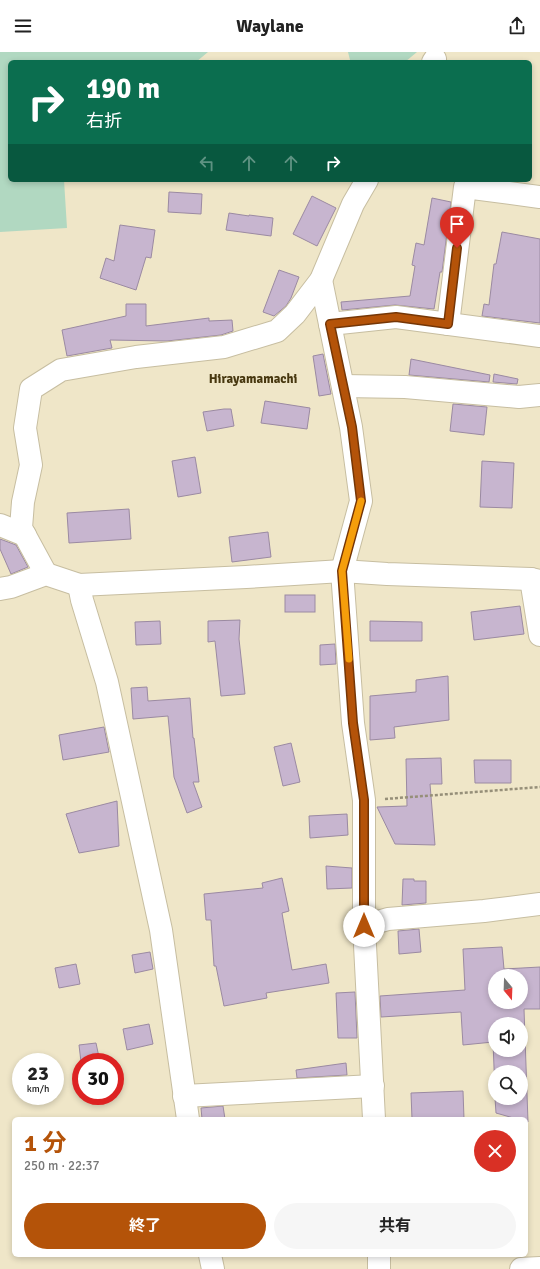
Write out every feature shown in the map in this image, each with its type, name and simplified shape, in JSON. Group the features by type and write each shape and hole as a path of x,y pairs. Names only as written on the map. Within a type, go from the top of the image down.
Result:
{"street":[{"path":"46,574 20,528 23,502 31,465 25,428 31,389 61,370 136,357 224,347 277,331 295,314 321,280 353,204 366,182"},
{"path":"448,324 465,187 540,197"},
{"path":"321,280 352,427 361,501 342,571 353,723 364,800 364,926 374,1117"},
{"path":"330,324 396,317 540,336"},
{"path":"343,386 405,387 519,397 540,395"},
{"path":"0,525 25,535"},
{"path":"0,589 11,587 46,574 79,584 246,577 342,571 535,580 540,635"},
{"path":"79,584 82,600 107,682 161,930 188,1117"},
{"path":"364,926 388,919 484,911 540,904"},
{"path":"184,1096 373,1086"},
{"path":"210,1257 213,1269"},
{"path":"379,1257 379,1269"},
{"path":"521,1269 540,1268"}],"path":[{"path":"364,800 540,788"}],"green space":[{"path":"0,52 208,52 198,60 8,60 8,182 64,182 67,228 0,232"},
{"path":"348,52 417,52 407,60 350,60"}],"building":[{"path":"169,192 202,194 201,214 168,212"},
{"path":"312,196 336,208 317,246 293,234"},
{"path":"432,198 451,202 442,272 440,272 434,309 395,305 342,310 341,302 410,296 415,266 412,265 416,243 424,245"},
{"path":"229,213 273,218 271,236 226,230"},
{"path":"120,225 155,230 151,258 146,257 136,290 100,278 106,258 114,261"},
{"path":"502,232 540,239 540,323 482,316 484,304 489,305 494,264 496,264"},
{"path":"279,270 299,277 291,298 286,306 274,316 263,312"},
{"path":"126,304 146,304 146,326 209,318 209,321 232,320 233,331 221,335 167,341 110,340 112,348 67,356 62,330 126,316"},
{"path":"323,354 331,394 319,396 313,356"},
{"path":"411,359 490,375 489,382 409,375"},
{"path":"494,374 518,379 517,384 493,382"},
{"path":"265,401 310,408 307,429 261,423"},
{"path":"453,404 487,407 484,435 450,431"},
{"path":"231,409 234,426 207,431 203,412"},
{"path":"195,457 201,493 178,497 172,461"},
{"path":"482,461 514,463 512,508 480,507"},
{"path":"129,509 131,539 69,543 67,513"},
{"path":"268,532 271,557 232,562 229,537"},
{"path":"0,539 16,545 28,567 11,574 0,549"},
{"path":"285,595 315,595 315,612 285,612"},
{"path":"520,606 524,634 474,640 471,612"},
{"path":"240,620 239,639 245,694 221,696 215,641 208,642 208,621"},
{"path":"160,621 161,644 136,645 135,622"},
{"path":"370,621 422,622 422,641 370,641"},
{"path":"335,644 336,664 320,665 320,645"},
{"path":"448,676 449,720 394,727 395,738 370,740 370,696 416,692 416,680"},
{"path":"147,687 148,701 190,698 193,738 199,782 193,782 202,807 187,813 174,777 168,716 133,719 131,688"},
{"path":"104,727 109,752 63,760 59,735"},
{"path":"291,743 300,782 283,786 274,747"},
{"path":"441,758 442,784 430,784 435,845 395,844 377,807 407,806 406,759"},
{"path":"474,760 511,760 511,783 475,783"},
{"path":"117,801 119,846 79,853 66,814"},
{"path":"347,814 348,835 310,838 309,816"},
{"path":"326,866 352,868 352,888 327,889"},
{"path":"282,878 289,911 282,913 292,970 326,964 329,983 266,993 267,998 224,1006 216,966 214,966 211,920 206,920 204,894 263,888 262,883"},
{"path":"403,879 426,881 426,903 402,905"},
{"path":"419,929 421,952 399,954 398,931"},
{"path":"502,947 504,969 488,969 488,1009 524,1009 524,1017 488,1017 488,1042 463,1045 461,1012 381,1017 380,996 465,990 463,949"},
{"path":"150,952 153,969 135,973 132,955"},
{"path":"76,964 80,984 59,988 55,968"},
{"path":"540,967 540,1009 528,1009 528,969 504,969"},
{"path":"355,992 357,1038 338,1038 336,993"},
{"path":"149,1024 153,1044 127,1050 123,1029"},
{"path":"96,1043 98,1053 80,1053 79,1045"},
{"path":"494,1057 526,1057 526,1065 494,1065"},
{"path":"346,1063 347,1075 297,1078 296,1070"},
{"path":"463,1091 464,1117 412,1117 411,1093"},
{"path":"495,1105 527,1105 528,1117 510,1117 496,1113"},
{"path":"223,1106 225,1117 202,1117 201,1108"}],"slow traffic":[{"path":"349,659 342,571 361,501"}],"district":[{"name":"Hirayamamachi","path":"253,379"}],"route":[{"path":"364,926 364,800 353,723 342,571 361,501 352,427 330,324 396,317 448,324 457,248"}]}
